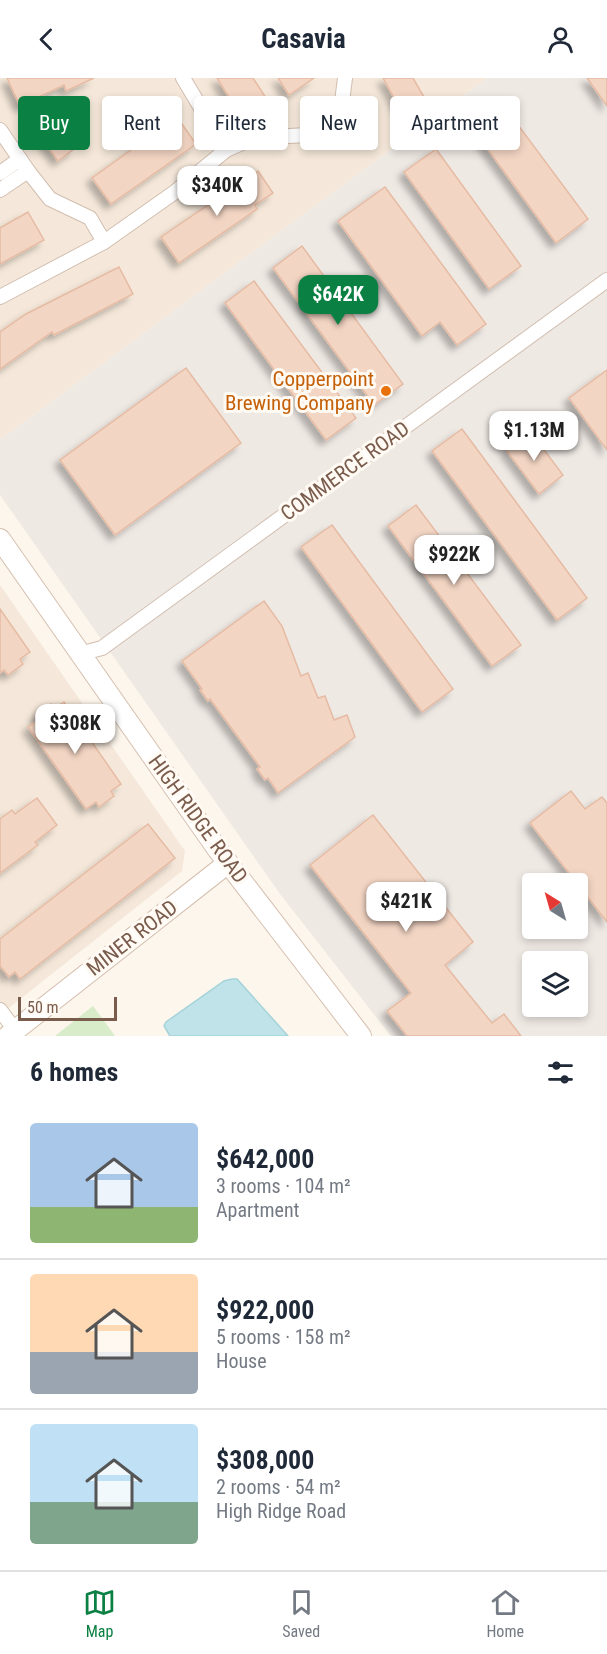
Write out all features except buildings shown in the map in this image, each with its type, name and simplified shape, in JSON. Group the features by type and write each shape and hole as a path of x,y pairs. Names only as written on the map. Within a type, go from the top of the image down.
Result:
{"street":[{"path":"183,78 194,96"},
{"path":"288,136 307,135 328,123 342,102 345,78"},
{"path":"0,130 50,199 58,205 90,218 104,242"},
{"path":"0,297 104,242 175,192 226,150"},
{"path":"0,173 20,159"},
{"path":"0,190 28,171"},
{"name":"COMMERCE ROAD","path":"79,654 102,648 607,280"},
{"name":"HIGH RIDGE ROAD","path":"0,539 228,863 361,1036"},
{"name":"MINER ROAD","path":"12,1033 228,863"},
{"path":"0,1010 12,1033"}],"shaded area":[{"path":"0,78 487,78 463,96 390,96 390,150 0,440"},
{"path":"487,78 607,78 607,1036 391,1036 280,894 0,495 0,440 390,150 520,150 520,96 463,96"},
{"path":"0,585 185,851 182,871 0,1015"}],"green space":[{"path":"93,1006 115,1036 55,1036"}],"water":[{"path":"237,979 288,1036 170,1036 164,1026 166,1022 224,981"}],"place":[{"name":"Copperpoint Brewing Company","path":"386,391"}]}
